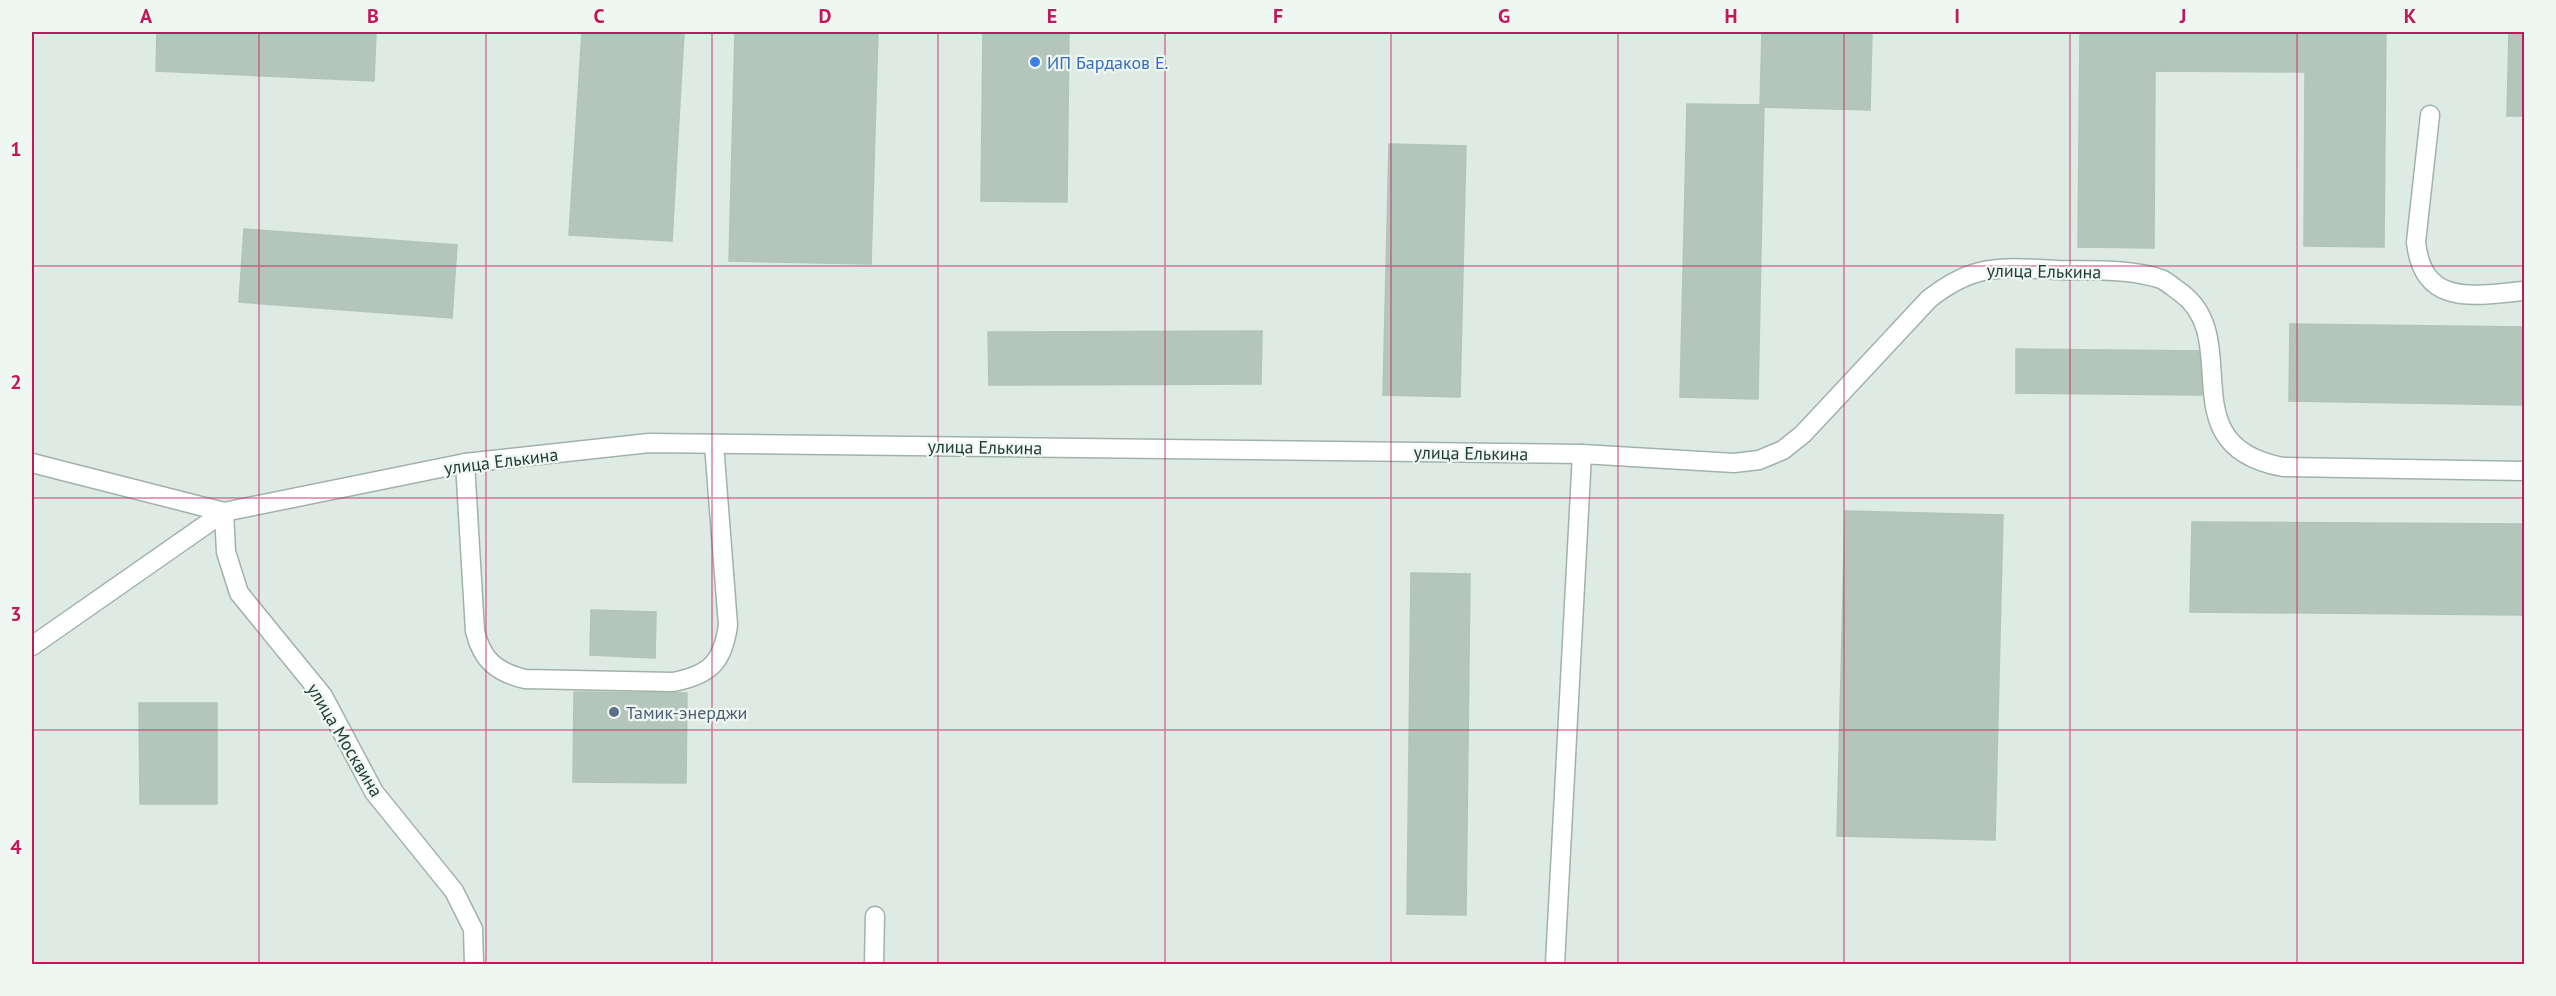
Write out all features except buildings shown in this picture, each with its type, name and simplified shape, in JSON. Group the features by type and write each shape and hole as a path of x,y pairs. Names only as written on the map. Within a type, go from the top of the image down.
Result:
{"street":[{"path":"2430,115 2416,242 2418,262 2429,280 2446,292 2466,295 2524,291"},
{"name":"улица Елькина","path":"32,646 224,512 465,463 649,443 1582,454 1734,464 1759,460 1783,450 1803,434 1929,299 1951,281 1979,270 2009,267 2134,273 2163,280 2186,297 2203,320 2209,348 2214,402 2220,427 2235,448 2258,462 2283,467 2524,471"},
{"path":"465,463 475,631 480,649 490,664 507,675 525,679 673,682 695,678 713,665 725,647 728,625 714,444"},
{"path":"1555,964 1582,454"},
{"name":"улица Елькина","path":"32,463 224,512"},
{"name":"улица Москвина","path":"224,512 226,552 239,592 323,696 374,792 454,891 473,929 474,964"},
{"path":"874,964 875,916"}],"place":[{"name":"ИП Бардаков Е.","path":"1035,62"},
{"name":"Тамик-энерджи","path":"614,712"}]}
